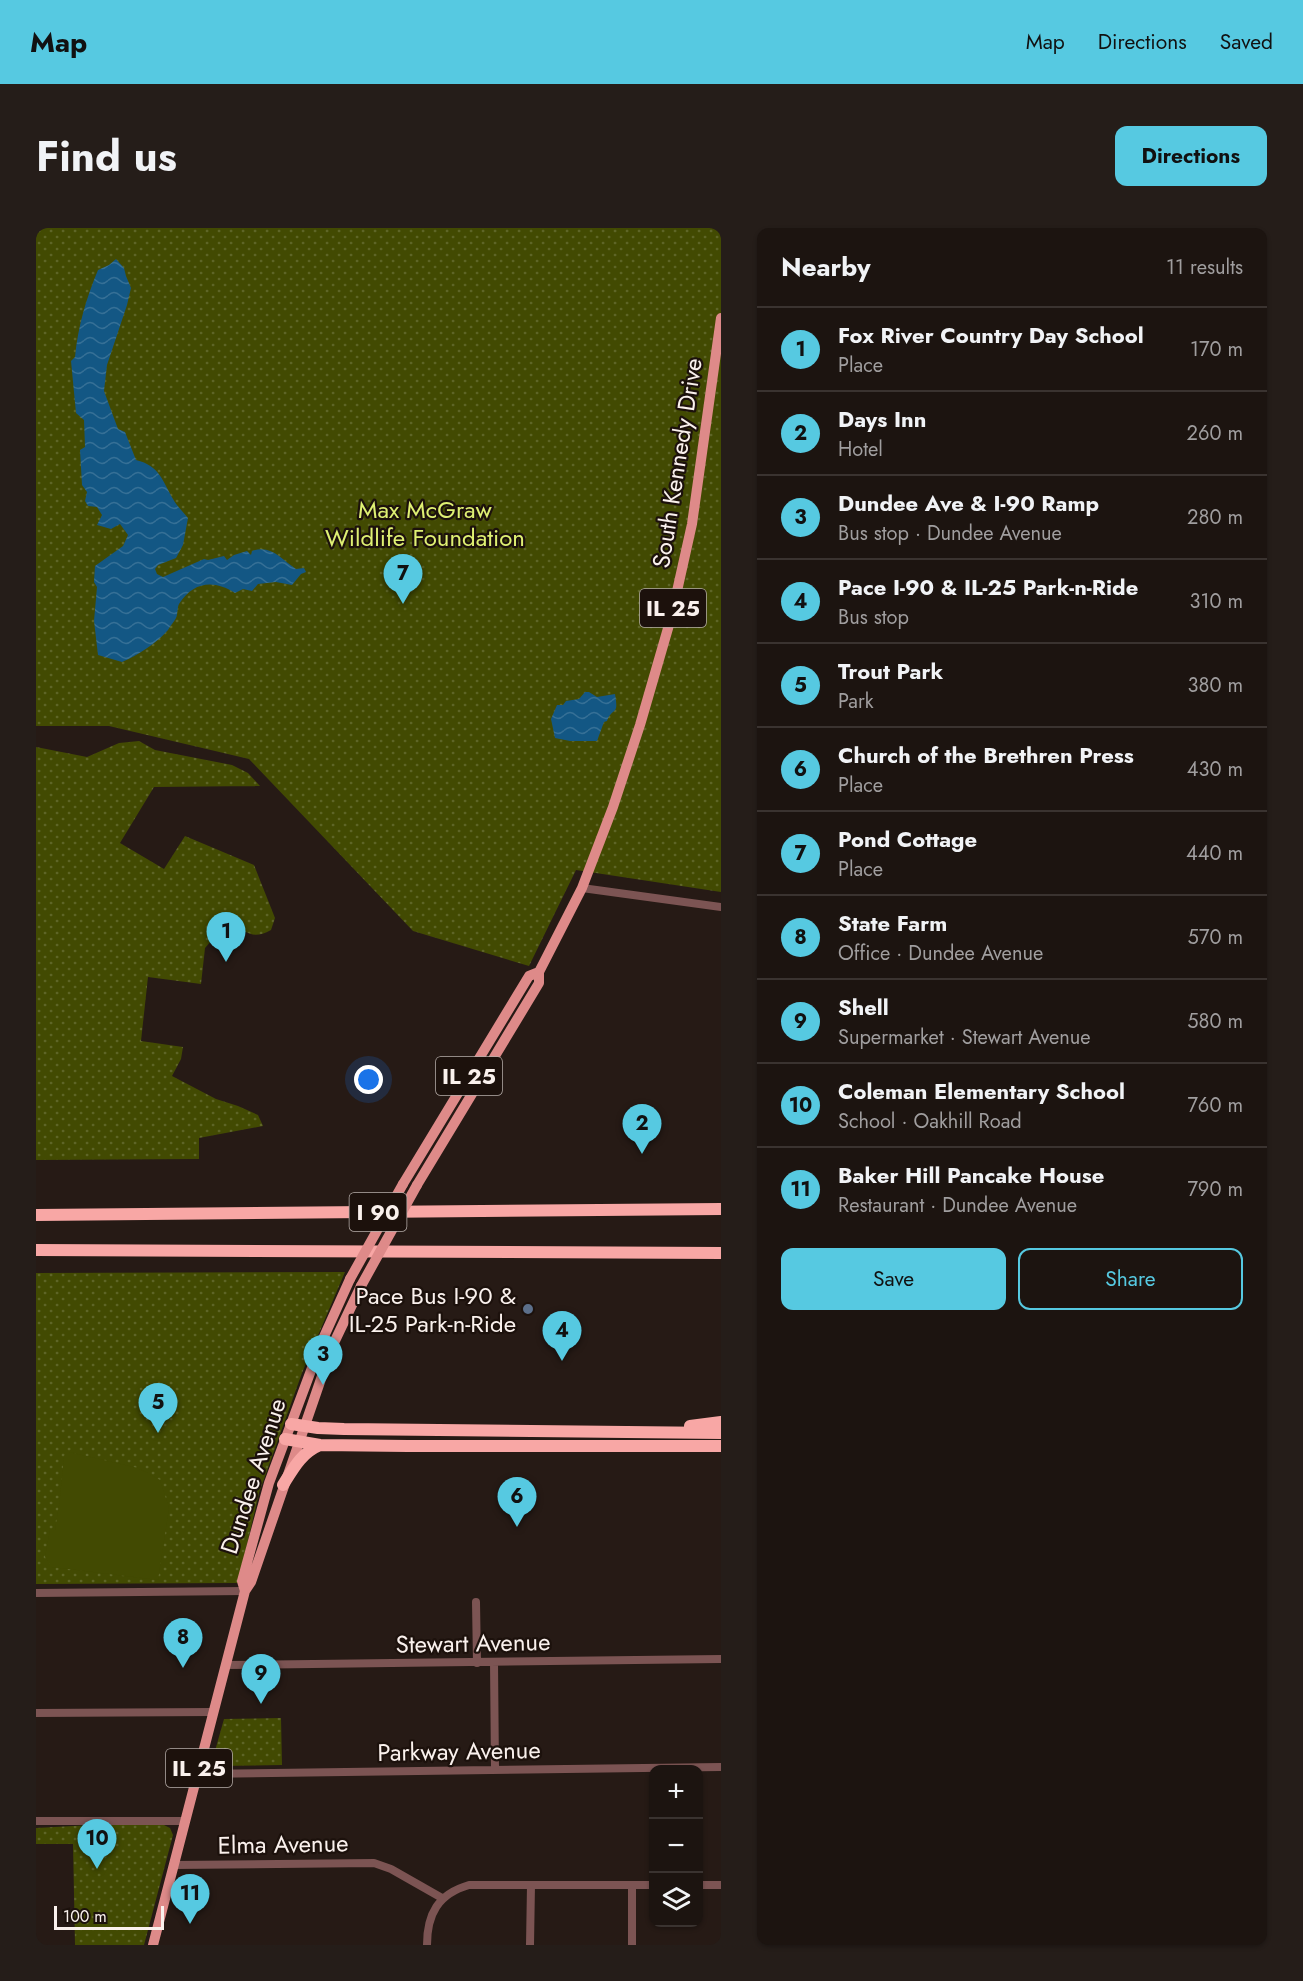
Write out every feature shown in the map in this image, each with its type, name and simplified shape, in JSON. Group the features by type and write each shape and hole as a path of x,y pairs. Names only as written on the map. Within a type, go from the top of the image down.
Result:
{"highway":[{"name":"I 90","path":"36,1215 721,1209"},
{"name":"I 90","path":"36,1250 721,1253"},
{"path":"662,1253 721,1261"},
{"path":"578,1431 721,1422"},
{"path":"297,1425 344,1429 721,1433"},
{"path":"285,1439 320,1445 721,1446"},
{"path":"283,1485 296,1462 314,1447 320,1445"},
{"path":"680,1447 721,1451"}],"main road":[{"name":"South Kennedy Drive","path":"582,888 613,807 671,618 692,524 721,318"},
{"name":"Dundee Avenue","path":"245,1591 242,1581 269,1483 285,1439 297,1425 361,1286 417,1185 539,983 539,972 582,888"},
{"name":"Dundee Avenue","path":"153,1945 245,1591 251,1582 299,1441 297,1425 322,1341 350,1279 403,1184 529,976 539,972"}],"street":[{"path":"582,888 721,907"},
{"path":"36,1593 245,1591"},
{"path":"476,1602 477,1663"},
{"name":"Stewart Avenue","path":"226,1665 721,1659"},
{"path":"494,1662 495,1770"},
{"path":"36,1713 213,1712"},
{"name":"Parkway Avenue","path":"197,1774 721,1767"},
{"path":"36,1821 185,1821"},
{"name":"Elma Avenue","path":"174,1865 369,1862 391,1869 442,1898"},
{"path":"427,1945 430,1921 442,1898 469,1885 649,1885"},
{"path":"531,1885 531,1945"},
{"path":"632,1885 632,1945"},
{"path":"703,1885 721,1885"}],"green space":[{"name":"Max McGraw Wildlife Foundation","path":"36,228 721,228 721,892 576,870 529,966 413,931 249,759 109,726 36,726"},
{"path":"139,741 155,750 232,765 248,773 260,786 154,787 120,843 164,869 185,836 254,865 275,918 271,930 253,935 229,921 205,948 201,984 148,977 141,1041 183,1047 181,1059 172,1076 216,1099 258,1115 263,1126 199,1138 199,1159 36,1160 36,747 87,757 119,743"},
{"path":"345,1272 302,1373 259,1493 238,1583 36,1584 36,1273"},
{"path":"69,1452 138,1468 160,1480 169,1508 158,1580 52,1567 45,1557 50,1530 55,1530 64,1456"},
{"path":"281,1718 282,1765 217,1766 214,1764 213,1758 224,1719"},
{"path":"164,1825 170,1828 173,1835 144,1945 75,1945 73,1844 36,1844 36,1828"}],"water":[{"path":"116,259 124,268 131,288 107,365 104,391 118,429 125,432 136,460 155,470 188,518 183,545 176,558 158,565 155,569 157,574 163,577 204,559 224,556 227,560 247,551 251,555 252,551 259,549 270,551 296,569 304,568 306,572 301,574 292,585 276,582 258,584 252,591 243,589 235,593 220,586 198,587 185,596 179,604 176,618 164,635 122,662 98,655 94,621 97,587 94,582 95,566 123,546 128,535 120,524 111,529 97,525 102,515 97,507 88,506 85,501 87,492 82,485 80,450 85,447 84,420 76,413 71,361 75,357 83,313 98,270"},
{"path":"585,692 597,697 615,694 616,709 604,722 597,741 570,741 555,738 551,719 557,705 579,699"}],"place":[{"name":"Pond Cottage","path":"403,604"},
{"name":"Fox River Country Day School","path":"226,962"},
{"name":"Days Inn","path":"642,1154"},
{"name":"Pace Bus I-90 & IL-25 Park-n-Ride","path":"528,1309"},
{"name":"Pace I-90 & IL-25 Park-n-Ride","path":"562,1361"},
{"name":"Dundee Ave & I-90 Ramp","path":"323,1385"},
{"name":"Trout Park","path":"158,1433"},
{"name":"Church of the Brethren Press","path":"517,1527"},
{"name":"State Farm","path":"183,1668"},
{"name":"Shell","path":"261,1704"},
{"name":"Coleman Elementary School","path":"97,1869"},
{"name":"Baker Hill Pancake House","path":"190,1924"}]}
